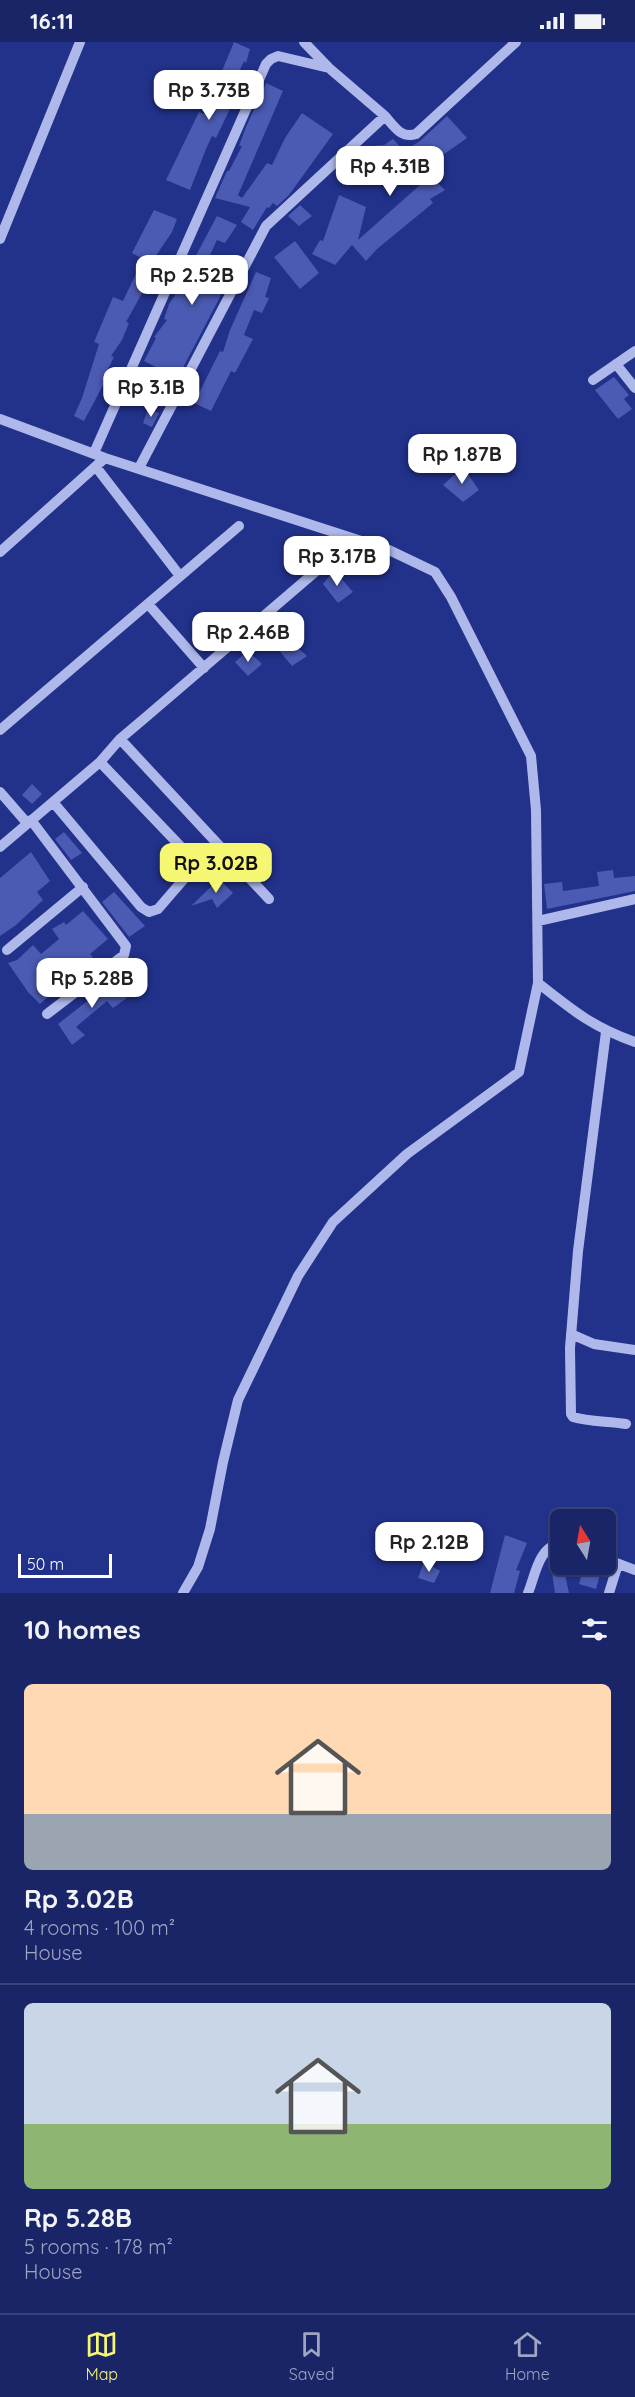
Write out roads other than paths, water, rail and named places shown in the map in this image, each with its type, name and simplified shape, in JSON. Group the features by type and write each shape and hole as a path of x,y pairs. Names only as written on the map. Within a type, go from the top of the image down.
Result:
{"street":[{"path":"0,239 80,42"},
{"path":"304,42 329,68 385,116 403,135 410,136 416,134 516,42"},
{"path":"94,453 266,64 271,58 278,56 329,68"},
{"path":"139,468 266,226 385,116"},
{"path":"593,381 635,351"},
{"path":"616,364 635,388"},
{"path":"0,419 105,458 389,550 429,567 435,572 451,597 531,756 536,810 538,983 519,1072 406,1154 333,1222 298,1276 238,1400 210,1529 198,1568 183,1593"},
{"path":"0,552 105,458"},
{"path":"96,467 180,576"},
{"path":"0,730 238,526"},
{"path":"0,847 100,762 120,739 328,561 337,548 336,533"},
{"path":"148,604 204,668"},
{"path":"120,739 268,899"},
{"path":"53,802 141,907 149,912 158,909 190,872 189,857 100,762"},
{"path":"0,792 29,822 126,946 124,955 47,1014"},
{"path":"7,950 82,887"},
{"path":"538,921 635,899"},
{"path":"538,983 572,1010 606,1032 635,1042"},
{"path":"606,1032 571,1334 571,1414 584,1421 603,1420 626,1424"},
{"path":"571,1334 594,1344 635,1350"},
{"path":"528,1593 543,1553 550,1547"},
{"path":"609,1593 618,1564 635,1570"}]}
